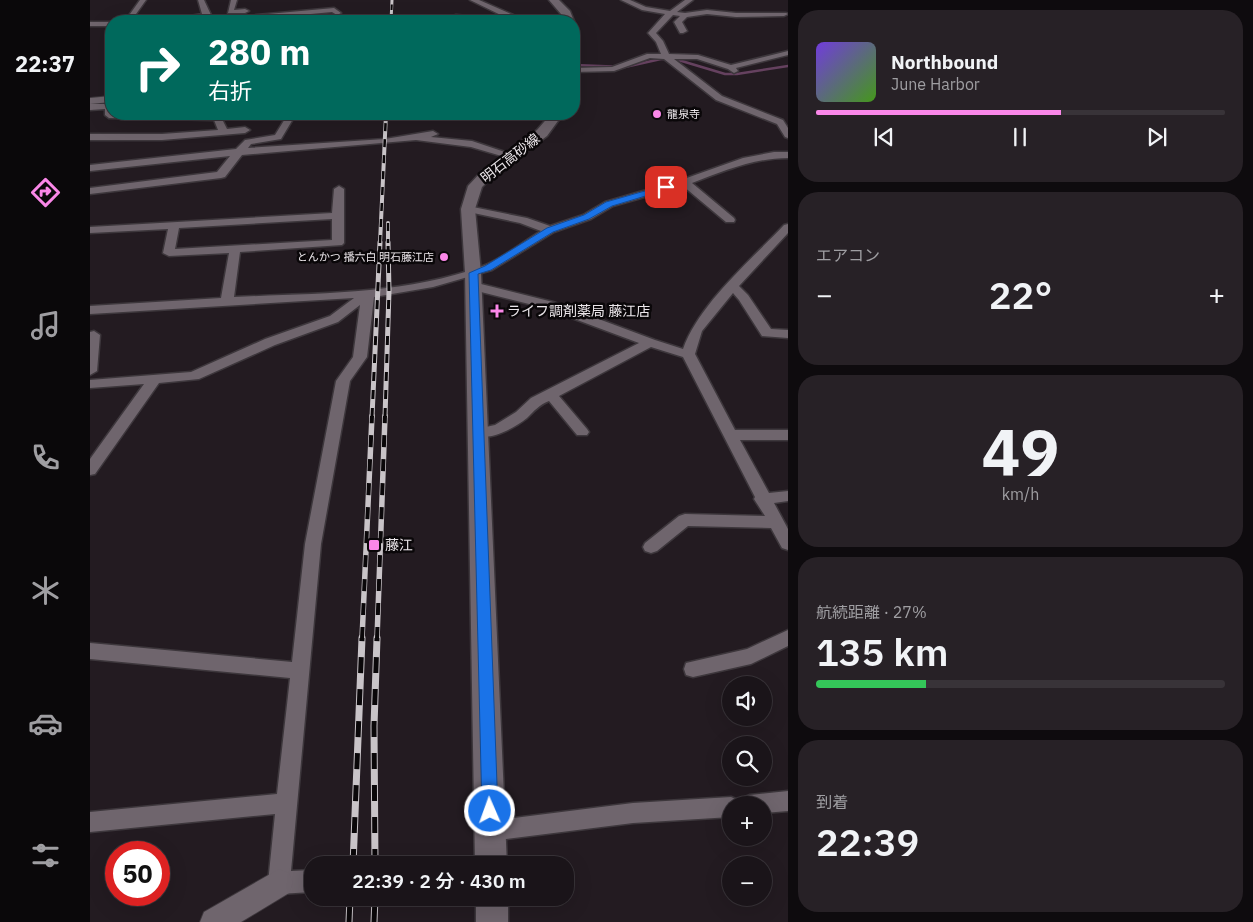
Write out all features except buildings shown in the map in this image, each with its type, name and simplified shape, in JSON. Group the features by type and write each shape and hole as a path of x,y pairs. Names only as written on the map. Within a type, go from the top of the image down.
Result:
{"main road":[{"path":"554,0 567,15"},
{"name":"明石高砂線","path":"491,856 473,280 468,209 475,186 487,174 542,133 552,120"},
{"path":"492,906 492,922"}],"street":[{"path":"132,15 143,0"},
{"path":"201,0 202,10 205,15"},
{"path":"234,0 230,12 276,10 327,4"},
{"path":"473,0 506,15"},
{"path":"624,0 644,9 685,15 706,12 736,15 784,14"},
{"path":"690,0 671,13 652,34 659,41 669,59 719,98 780,122 788,135"},
{"path":"288,15 334,10 337,13"},
{"path":"683,30 678,22 685,15"},
{"path":"90,24 105,24"},
{"path":"692,46 698,56"},
{"path":"580,70 614,68 650,56 669,59 698,56 732,69 788,53"},
{"path":"90,100 105,102"},
{"path":"90,107 105,103"},
{"path":"780,122 788,115"},
{"path":"218,120 224,132"},
{"path":"90,192 221,175 227,162 241,151 248,142 278,136 290,120"},
{"path":"90,138 162,137 245,130"},
{"path":"90,168 241,151 416,138 433,134"},
{"path":"416,138 472,144 512,156"},
{"path":"473,280 488,268 550,230 587,217 609,204 685,182 746,160 788,154"},
{"path":"685,182 730,220"},
{"path":"174,225 169,253 338,243 339,189"},
{"path":"468,209 523,220 550,230"},
{"path":"90,230 337,216"},
{"path":"688,354 696,331 788,227"},
{"path":"227,301 235,249"},
{"path":"90,371 94,310 368,294 433,283 473,280 549,305 650,343 688,354 762,499 788,544"},
{"path":"733,287 744,298 767,333 788,334"},
{"path":"90,384 194,376 270,342 334,320 368,294"},
{"path":"279,883 317,525 342,381 360,356 368,294"},
{"path":"477,433 500,429 521,416 536,401 552,395 650,343"},
{"path":"90,470 154,380"},
{"path":"552,395 582,432"},
{"path":"730,435 788,435"},
{"path":"762,499 788,496"},
{"path":"651,547 685,520 776,522"},
{"path":"694,670 751,656 788,637"},
{"path":"90,651 301,671"},
{"path":"772,803 788,801"},
{"path":"90,822 287,803"},
{"path":"491,831 633,812 722,807"},
{"path":"214,922 279,883 304,881"}],"waterway":[{"path":"580,65 625,67 661,59 675,59 725,74 737,74 788,66"}],"railway":[{"path":"391,15 392,0"},
{"path":"380,243 386,120"},
{"path":"388,223 388,242"},
{"path":"372,417 380,242"},
{"path":"385,417 389,291 388,242"},
{"path":"362,639 372,416"},
{"path":"377,639 385,416"},
{"path":"353,856 362,638"},
{"path":"375,856 374,726 377,638"},
{"path":"349,922 350,906"},
{"path":"374,922 375,906"}],"place":[{"name":"龍泉寺","path":"657,114"},
{"name":"とんかつ 播六白 明石藤江店","path":"444,257"},
{"name":"ライフ調剤薬局 藤江店","path":"497,311"},
{"name":"藤江","path":"374,545"}],"route":[{"path":"490,811 473,273 488,268 550,230 587,217 609,204 666,187"}]}
